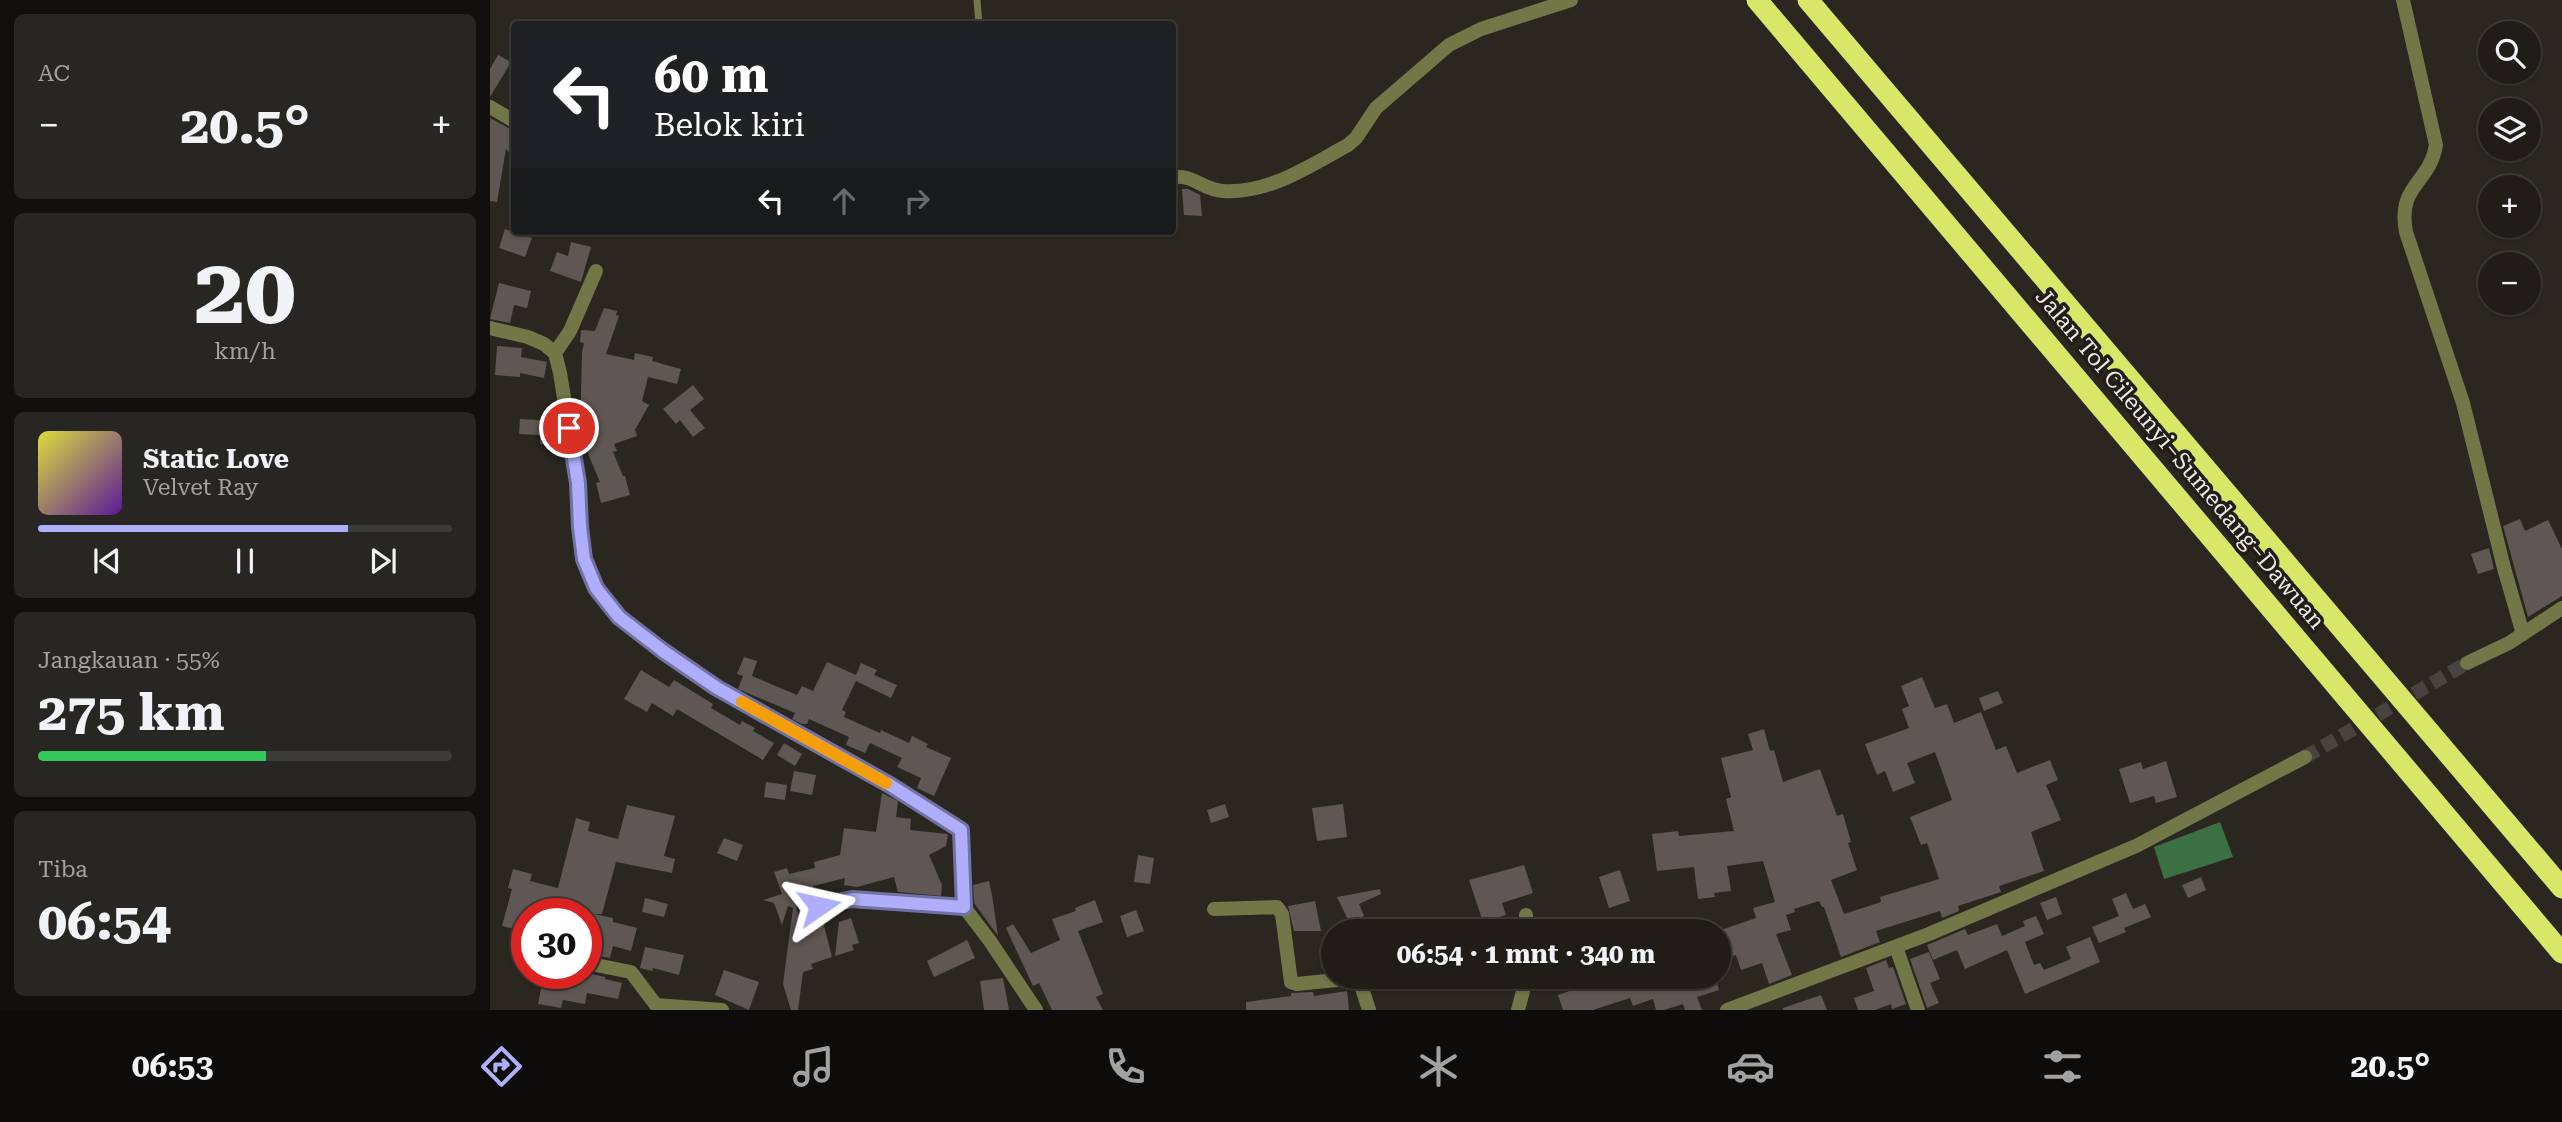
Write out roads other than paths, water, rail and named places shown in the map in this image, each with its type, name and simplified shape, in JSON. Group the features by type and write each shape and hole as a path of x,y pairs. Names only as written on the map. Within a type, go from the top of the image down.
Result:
{"highway":[{"name":"Jalan Tol Cileunyi–Sumedang–Dawuan","path":"1757,0 2562,953"},
{"name":"Jalan Tol Cileunyi–Sumedang–Dawuan","path":"1808,0 2562,888"}],"street":[{"path":"1176,177 1188,176 1206,187 1222,191 1244,190 1276,183 1348,145 1356,138 1376,108 1449,45 1481,29 1571,0"},
{"path":"2403,0 2436,145 2431,164 2409,194 2403,216 2406,232 2463,403 2523,634"},
{"path":"490,107 511,119"},
{"path":"555,352 570,331 596,271"},
{"path":"490,328 528,337 555,352 578,483 584,559 596,588 619,617 717,688 957,825 961,830 964,907 1036,1010"},
{"path":"2467,663 2523,634 2562,608"},
{"path":"1727,1010 1896,947 2136,846 2305,757"},
{"path":"819,906 852,899 964,907"},
{"path":"1214,909 1277,907 1282,914 1291,982 1297,984 1356,978 1360,982 1369,1010"},
{"path":"1896,947 1918,1010"},
{"path":"602,966 631,972 652,1002 662,1007 722,1010"},
{"path":"1518,1010 1524,989"}],"lane":[{"path":"977,0 979,21"}],"tunnel":[{"path":"2305,757 2467,663"}]}
